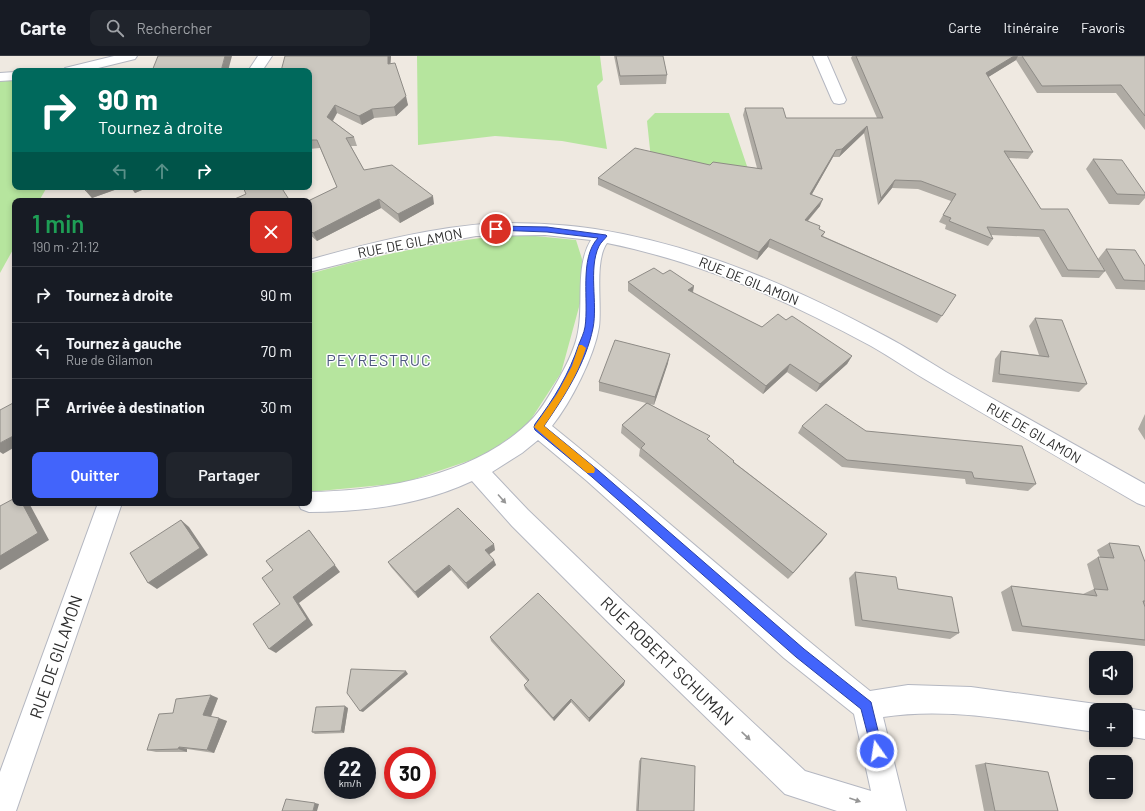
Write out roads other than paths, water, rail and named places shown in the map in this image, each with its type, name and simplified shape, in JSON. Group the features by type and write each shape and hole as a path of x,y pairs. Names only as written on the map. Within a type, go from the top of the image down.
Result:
{"street":[{"path":"82,68 131,56"},
{"path":"125,68 131,56"},
{"path":"257,68 265,56"},
{"path":"820,56 839,100"},
{"path":"0,77 12,76"},
{"name":"RUE DE GILAMON","path":"312,265 368,251 454,234 496,229 547,229 604,236 636,242 691,258 764,285 820,310 880,342 945,382 1145,496"},
{"path":"312,502 334,503 402,494 443,482 476,470 518,445 538,427 560,396 576,366 589,328 591,258 597,244 604,236"},
{"path":"538,427 595,474 797,651 866,706 891,811"},
{"name":"RUE ROBERT SCHUMAN","path":"476,470 520,518 617,613 796,783 886,811"},
{"name":"RUE DE GILAMON","path":"1,811 109,506"},
{"path":"866,706 908,699 971,701 1089,717"},
{"path":"1133,723 1145,725"}],"district":[{"name":"PEYRESTRUC","path":"379,360"}]}
